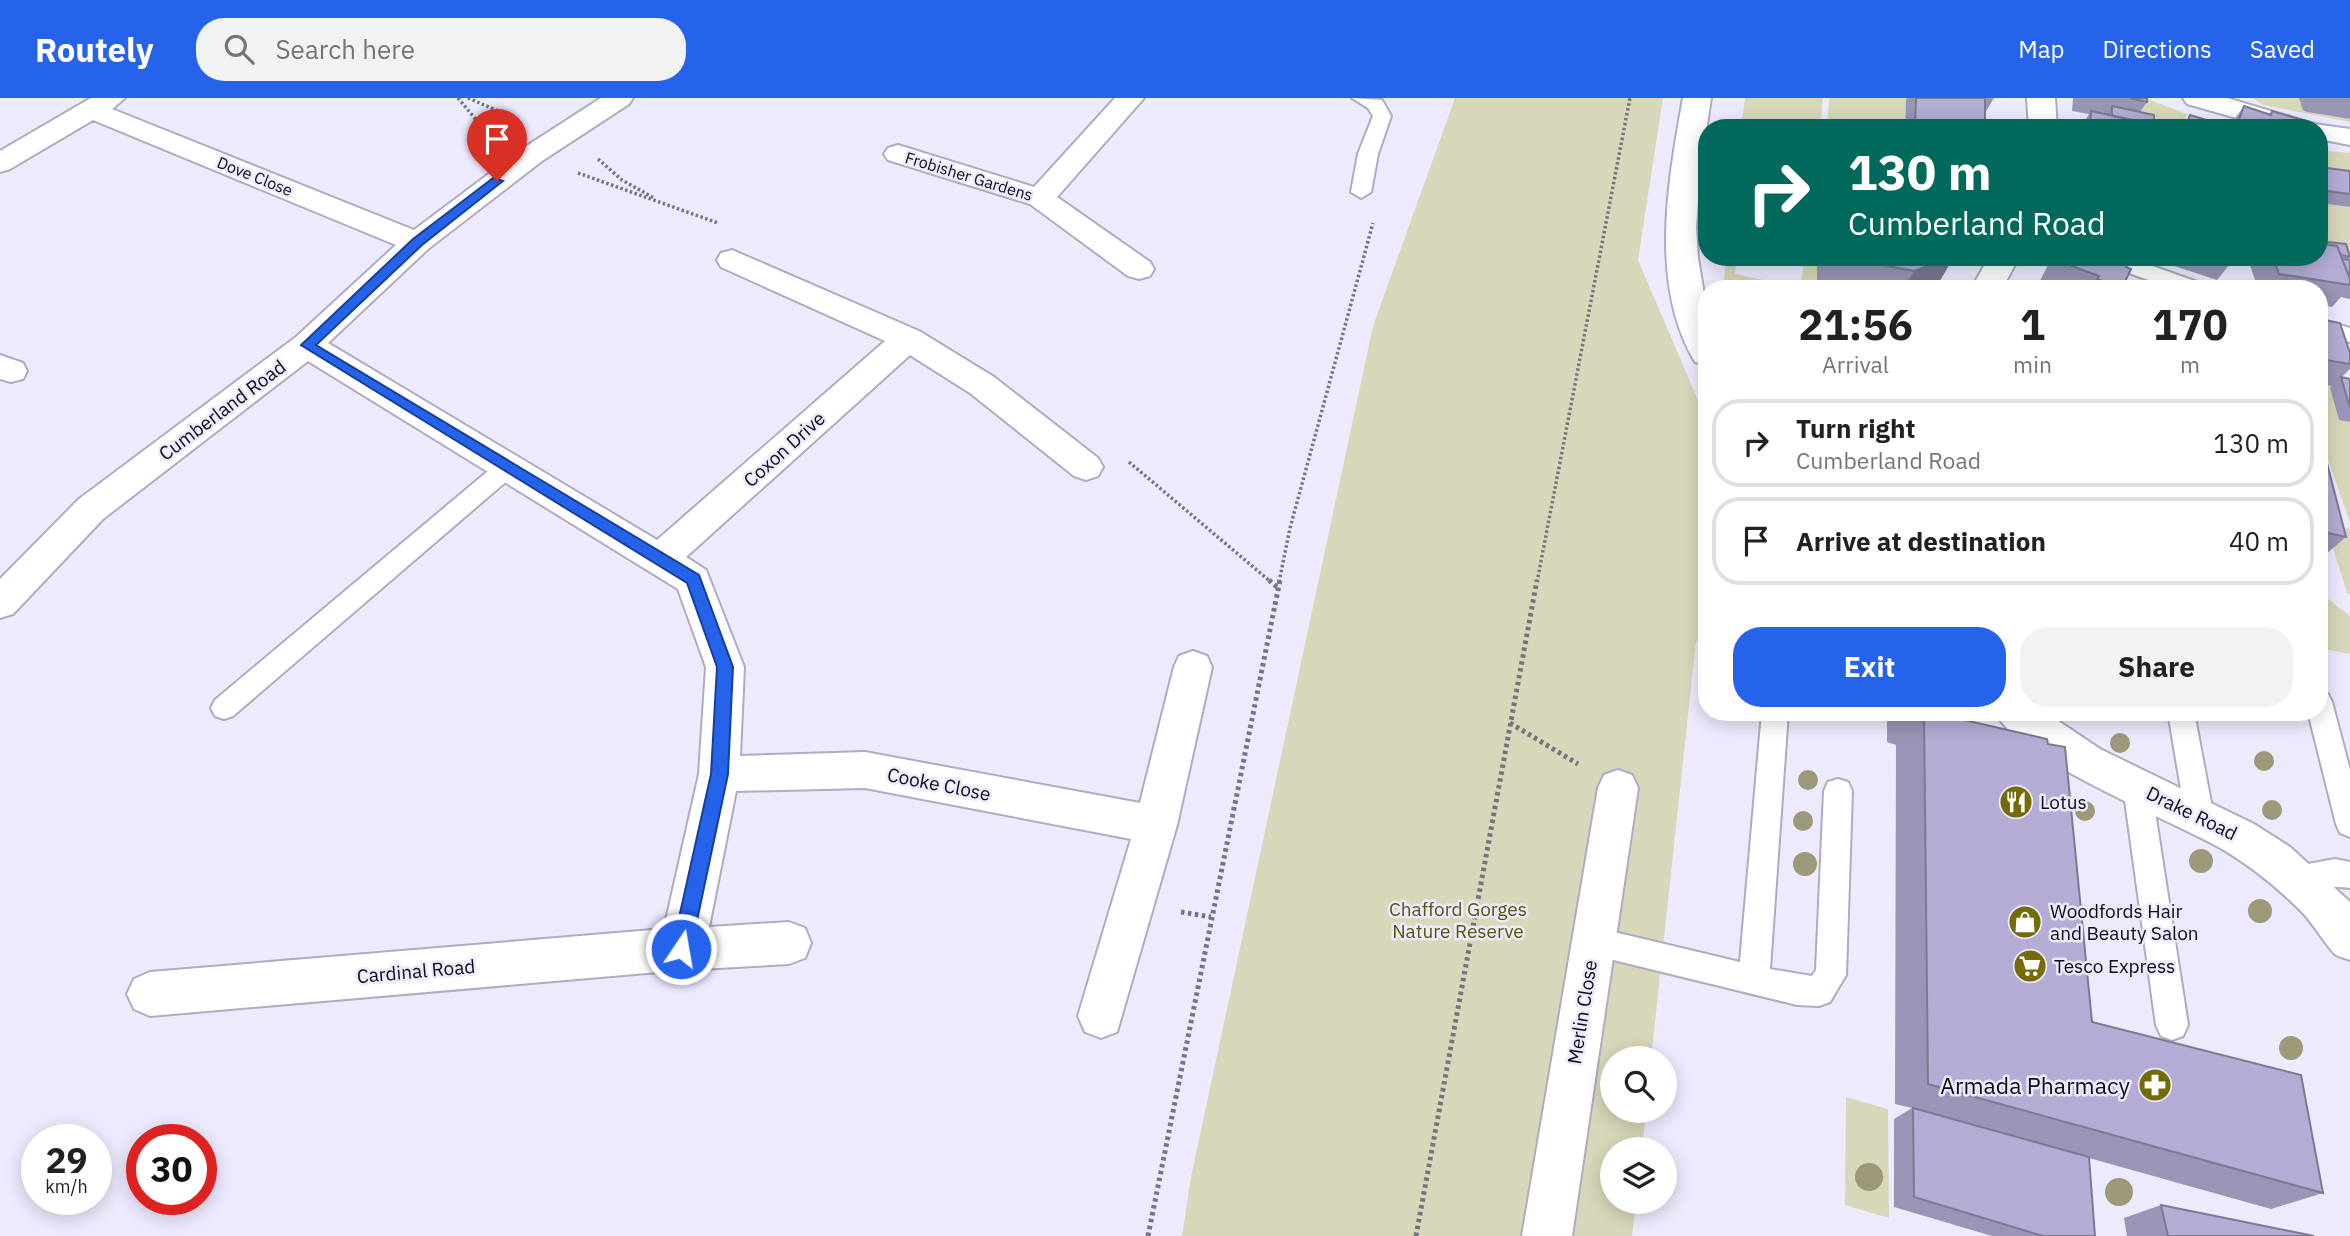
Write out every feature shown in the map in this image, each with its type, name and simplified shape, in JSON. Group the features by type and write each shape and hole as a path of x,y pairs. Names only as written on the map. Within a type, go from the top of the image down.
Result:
{"street":[{"name":"Cumberland Road","path":"0,603 91,509 307,345 417,242 531,155 618,98"},
{"name":"Frobisher Gardens","path":"1040,198 1130,98"},
{"path":"1697,98 1679,230 1682,272 1698,326"},
{"path":"2041,98 2042,119"},
{"path":"2197,98 2271,119"},
{"name":"Dove Close","path":"0,163 102,104 417,242"},
{"path":"2328,133 2350,137"},
{"name":"Frobisher Gardens","path":"898,154 1040,198 1139,269"},
{"path":"732,260 908,340 982,385 1086,467"},
{"name":"Coxon Drive","path":"661,558 908,340"},
{"path":"307,345 661,558 693,580 725,667 719,774 681,949"},
{"path":"1101,1016 1156,825 1193,667"},
{"name":"Drake Road","path":"2026,721 2056,746 2199,813 2251,843 2296,877 2324,905 2350,939"},
{"name":"Cooke Close","path":"719,774 865,770 1156,825"},
{"name":"Merlin Close","path":"1547,1236 1618,788"},
{"name":"Cardinal Road","path":"150,994 681,949 789,943"}],"lane":[{"path":"1361,98 1375,104 1381,116 1368,154 1361,192"},
{"path":"2131,266 2170,280"},
{"path":"2328,329 2350,335"},
{"path":"224,708 508,467"},
{"path":"1754,980 1774,721"},
{"path":"2183,721 2199,813"},
{"path":"2324,721 2350,824"},
{"path":"2137,786 2172,1025"},
{"path":"1593,941 1797,990 1819,991 1831,975 1838,791"},
{"path":"2296,877 2335,872 2350,875"}],"path":[{"path":"458,98 482,127 505,141"},
{"path":"468,98 523,122"},
{"path":"1416,1236 1510,723 1630,98"},
{"path":"573,172 664,205 622,180 592,153"},
{"path":"1148,1236 1290,528 1374,219"},
{"path":"1510,723 1618,788"}],"green space":[{"name":"Chafford Gorges Nature Reserve","path":"1455,98 1663,98 1638,260 1698,400 1698,641 1652,1046 1600,1046 1600,1123 1645,1123 1643,1137 1600,1137 1600,1214 1635,1214 1632,1236 1182,1236 1191,1177 1373,326"},
{"path":"1745,98 1823,98 1821,119 1742,119"},
{"path":"1829,98 1917,98 1917,102 1906,101 1905,119 1828,119"},
{"path":"2145,98 2187,114 2185,119 2135,119"},
{"path":"2253,98 2299,98 2307,112 2350,119 2350,122 2263,105"},
{"path":"2328,151 2350,153 2350,183 2328,180"},
{"path":"2328,204 2350,207 2350,273 2308,266 2328,266"},
{"path":"1725,266 1736,266 1735,274 1763,280 1724,280"},
{"path":"1803,266 1818,266 1817,280 1802,280"},
{"path":"2328,385 2333,386 2330,388 2339,420 2350,422 2350,523 2328,459"},
{"path":"2328,524 2350,529 2350,594 2347,593 2328,533"},
{"path":"2328,599 2350,616 2350,654 2328,650"},
{"path":"1846,1097 1888,1109 1889,1218 1845,1205"}],"building":[{"path":"1916,98 1985,98 1985,119 1915,119"},
{"path":"2130,98 2147,98 2147,102"},
{"path":"2112,106 2154,115 2154,119 2127,119 2112,116"},
{"path":"2244,106 2271,115 2272,111 2299,119 2239,119"},
{"path":"2091,111 2129,119 2091,119"},
{"path":"2328,168 2350,171 2350,194 2328,191"},
{"path":"2328,242 2346,244 2350,257 2341,255 2337,246 2328,245"},
{"path":"2328,244 2337,246 2350,285 2328,280 2279,274 2276,266 2328,266"},
{"path":"2342,259 2350,260 2350,279"},
{"path":"1888,266 1928,266 1914,271"},
{"path":"2072,266 2126,266 2131,269 2126,280 2100,280 2097,279 2099,276"},
{"path":"2328,321 2340,323 2350,353 2350,364 2328,360"},
{"path":"2341,377 2350,379 2350,408"},
{"path":"2328,467 2346,537 2328,533"},
{"path":"1924,721 1969,721 2047,739 2048,744 2065,747 2092,1022 2301,1075 2323,1193 1928,1084"},
{"path":"1913,1108 2089,1157 2095,1236 2043,1236 1914,1197"},
{"path":"2161,1205 2314,1236 2168,1236"}],"place":[{"name":"Lotus","path":"2016,802"},
{"name":"Woodfords Hair and Beauty Salon","path":"2025,922"},
{"name":"Tesco Express","path":"2030,966"},
{"name":"Armada Pharmacy","path":"2155,1085"}],"route":[{"path":"497,181 417,242 307,345 661,558 693,580 725,667 719,774 681,949"}]}
